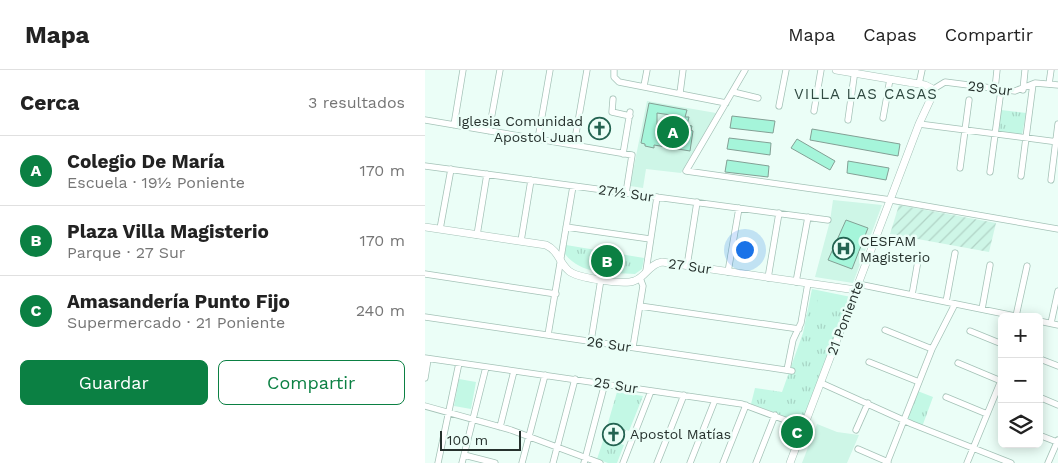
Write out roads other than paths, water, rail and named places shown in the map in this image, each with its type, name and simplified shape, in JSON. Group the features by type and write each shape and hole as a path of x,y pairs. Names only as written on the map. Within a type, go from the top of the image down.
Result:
{"street":[{"path":"454,125 463,70"},
{"path":"489,131 500,70"},
{"path":"538,139 550,70"},
{"path":"574,146 587,70"},
{"path":"614,70 615,79 726,103"},
{"path":"644,86 647,70"},
{"path":"680,93 683,70"},
{"path":"745,70 686,171 891,200 1058,229"},
{"path":"779,106 786,70"},
{"path":"814,110 821,70"},
{"path":"836,70 919,84 927,86 932,90"},
{"path":"883,118 887,79 886,70"},
{"path":"919,84 922,70"},
{"path":"990,172 995,134 998,89 997,70"},
{"path":"1023,90 1025,70"},
{"path":"1049,84 1051,70"},
{"path":"848,120 855,72"},
{"name":"29 Sur","path":"932,90 945,82 998,89 1023,90 1033,84 1058,86"},
{"path":"1021,176 1033,84"},
{"name":"21 Poniente","path":"790,463 919,124 933,96 932,90"},
{"path":"733,92 758,98"},
{"path":"613,99 612,112 630,114 623,154"},
{"path":"960,168 969,100"},
{"path":"425,120 632,156 626,193"},
{"path":"919,124 1057,142"},
{"path":"1051,180 1058,124"},
{"name":"27½ Sur","path":"425,166 827,220"},
{"path":"440,229 451,170"},
{"path":"477,235 487,174"},
{"path":"521,242 531,180"},
{"path":"549,335 573,186"},
{"path":"425,227 550,247 573,274 628,282 640,278 646,271 657,197"},
{"path":"687,266 697,202"},
{"path":"728,272 739,208"},
{"path":"769,278 779,213"},
{"path":"796,282 808,217"},
{"path":"566,227 650,239"},
{"path":"946,302 955,253"},
{"path":"912,295 919,255"},
{"name":"27 Sur","path":"646,271 659,263 687,266 808,284 857,287 912,295 1003,313"},
{"path":"982,309 990,265"},
{"path":"1019,313 1027,266"},
{"path":"425,274 556,294"},
{"path":"633,347 643,286 640,278"},
{"path":"591,341 601,279"},
{"path":"640,306 799,329 808,284"},
{"path":"1055,324 1058,291"},
{"path":"858,449 887,463 932,349 955,304"},
{"name":"26 Sur","path":"425,318 790,370 793,340 799,329"},
{"path":"885,330 932,349"},
{"path":"970,331 998,342"},
{"path":"425,378 427,359"},
{"name":"25 Sur","path":"427,359 746,404 804,427"},
{"path":"1043,360 1058,366"},
{"path":"869,362 919,382"},
{"path":"438,463 459,363"},
{"path":"958,363 998,379"},
{"path":"462,463 485,367"},
{"path":"500,427 514,371"},
{"path":"523,463 545,375"},
{"path":"553,463 575,379"},
{"path":"821,383 904,421 1011,463"},
{"path":"585,460 605,384"},
{"path":"967,463 998,387"},
{"path":"623,463 651,391"},
{"path":"657,463 683,395"},
{"path":"945,397 987,414"},
{"path":"1043,399 1058,405"},
{"path":"691,463 715,400"},
{"path":"856,430 868,403"},
{"path":"723,463 746,404"},
{"path":"425,406 529,436 585,460 600,463"},
{"path":"756,463 775,415"},
{"path":"1043,436 1057,441 1048,463"},
{"path":"463,455 495,463"}],"place":[{"name":"Iglesia Comunidad Apostol Juan","path":"599,129"},
{"name":"Colegio De María","path":"673,132"},
{"name":"CESFAM Magisterio","path":"844,249"},
{"name":"Plaza Villa Magisterio","path":"607,261"},
{"name":"Amasandería Punto Fijo","path":"797,432"},
{"name":"Apostol Matías","path":"614,434"}],"district":[{"name":"VILLA LAS CASAS","path":"866,94"}]}
